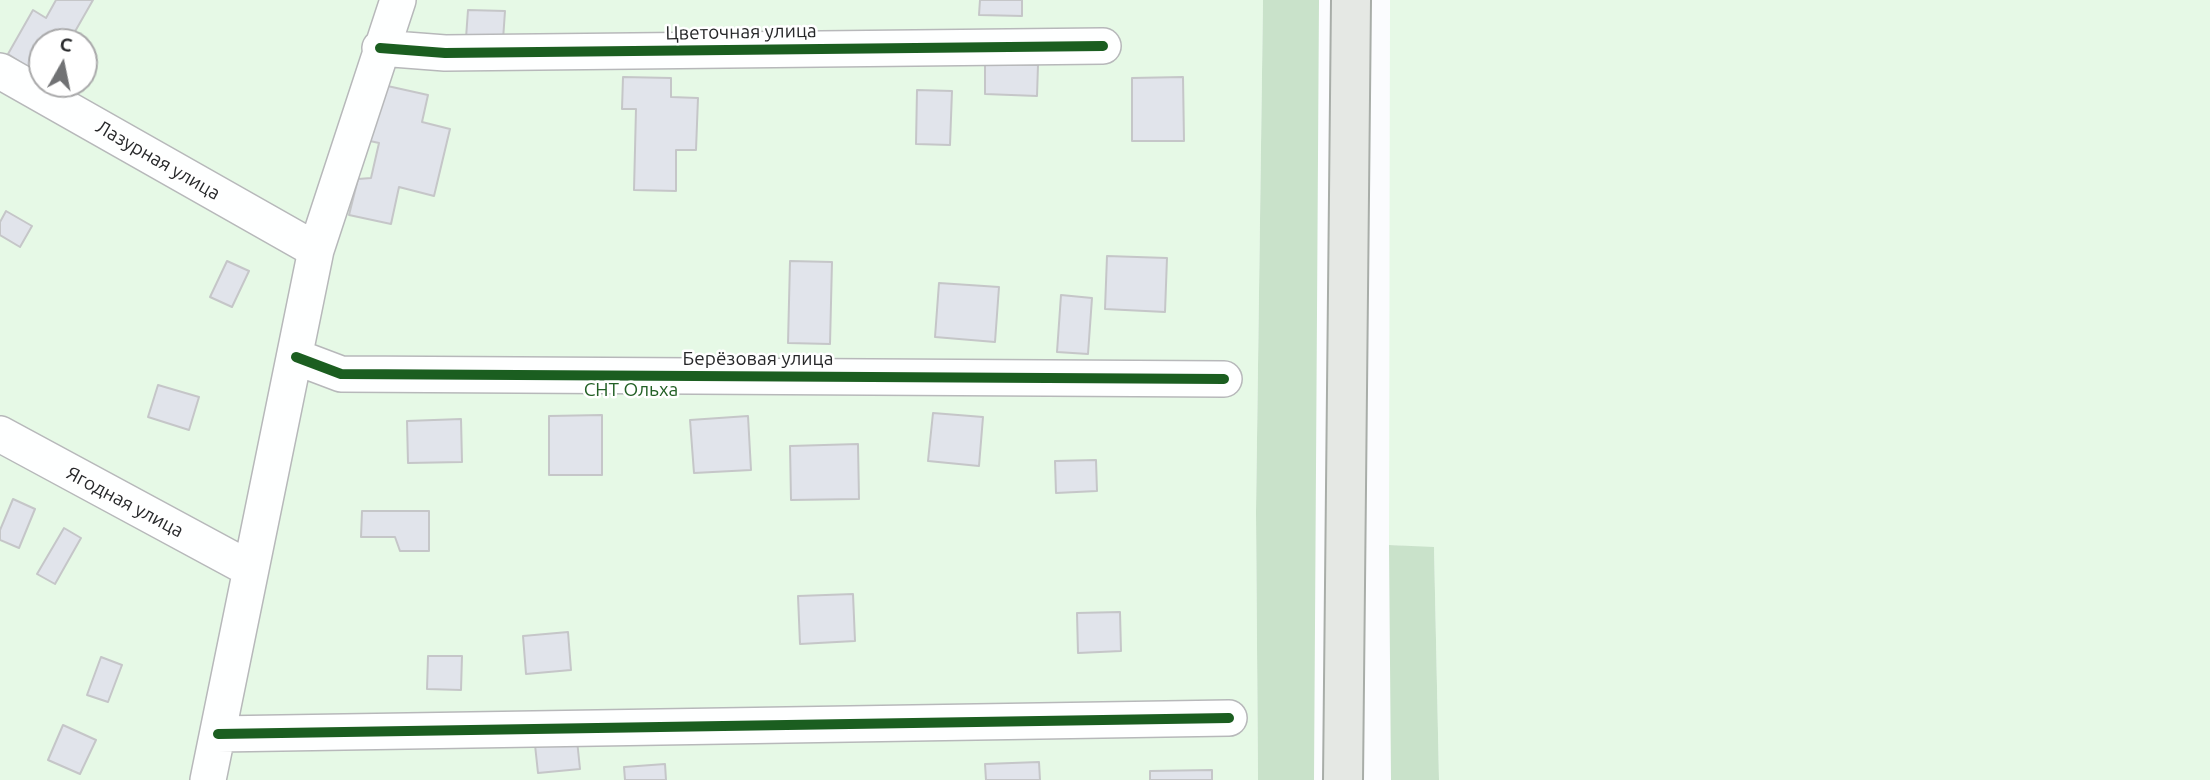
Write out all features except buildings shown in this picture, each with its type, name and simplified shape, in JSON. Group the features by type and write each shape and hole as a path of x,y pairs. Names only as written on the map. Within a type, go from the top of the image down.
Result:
{"main road":[{"path":"1343,780 1351,0"}],"street":[{"path":"208,780 316,250 380,48 398,0"},
{"name":"Цветочная улица","path":"380,48 445,53 1103,46"},
{"name":"Лазурная улица","path":"0,71 316,250"},
{"name":"Берёзовая улица","path":"296,356 341,374 1224,379"},
{"name":"Ягодная улица","path":"0,434 250,569"},
{"path":"218,734 1229,718"}],"green space":[{"name":"СНТ Ольха","path":"0,0 1263,0 1256,512 1258,780 0,780"},
{"path":"1263,0 1319,0 1314,780 1258,780 1256,512"},
{"path":"1390,0 2210,0 2210,780 1439,780 1434,548 1389,545"},
{"path":"1389,545 1434,547 1439,780 1391,780"}],"cycle path":[{"path":"380,48 445,53 1103,46"},
{"path":"296,357 341,374 1224,379"},
{"path":"218,734 1229,718"}]}
